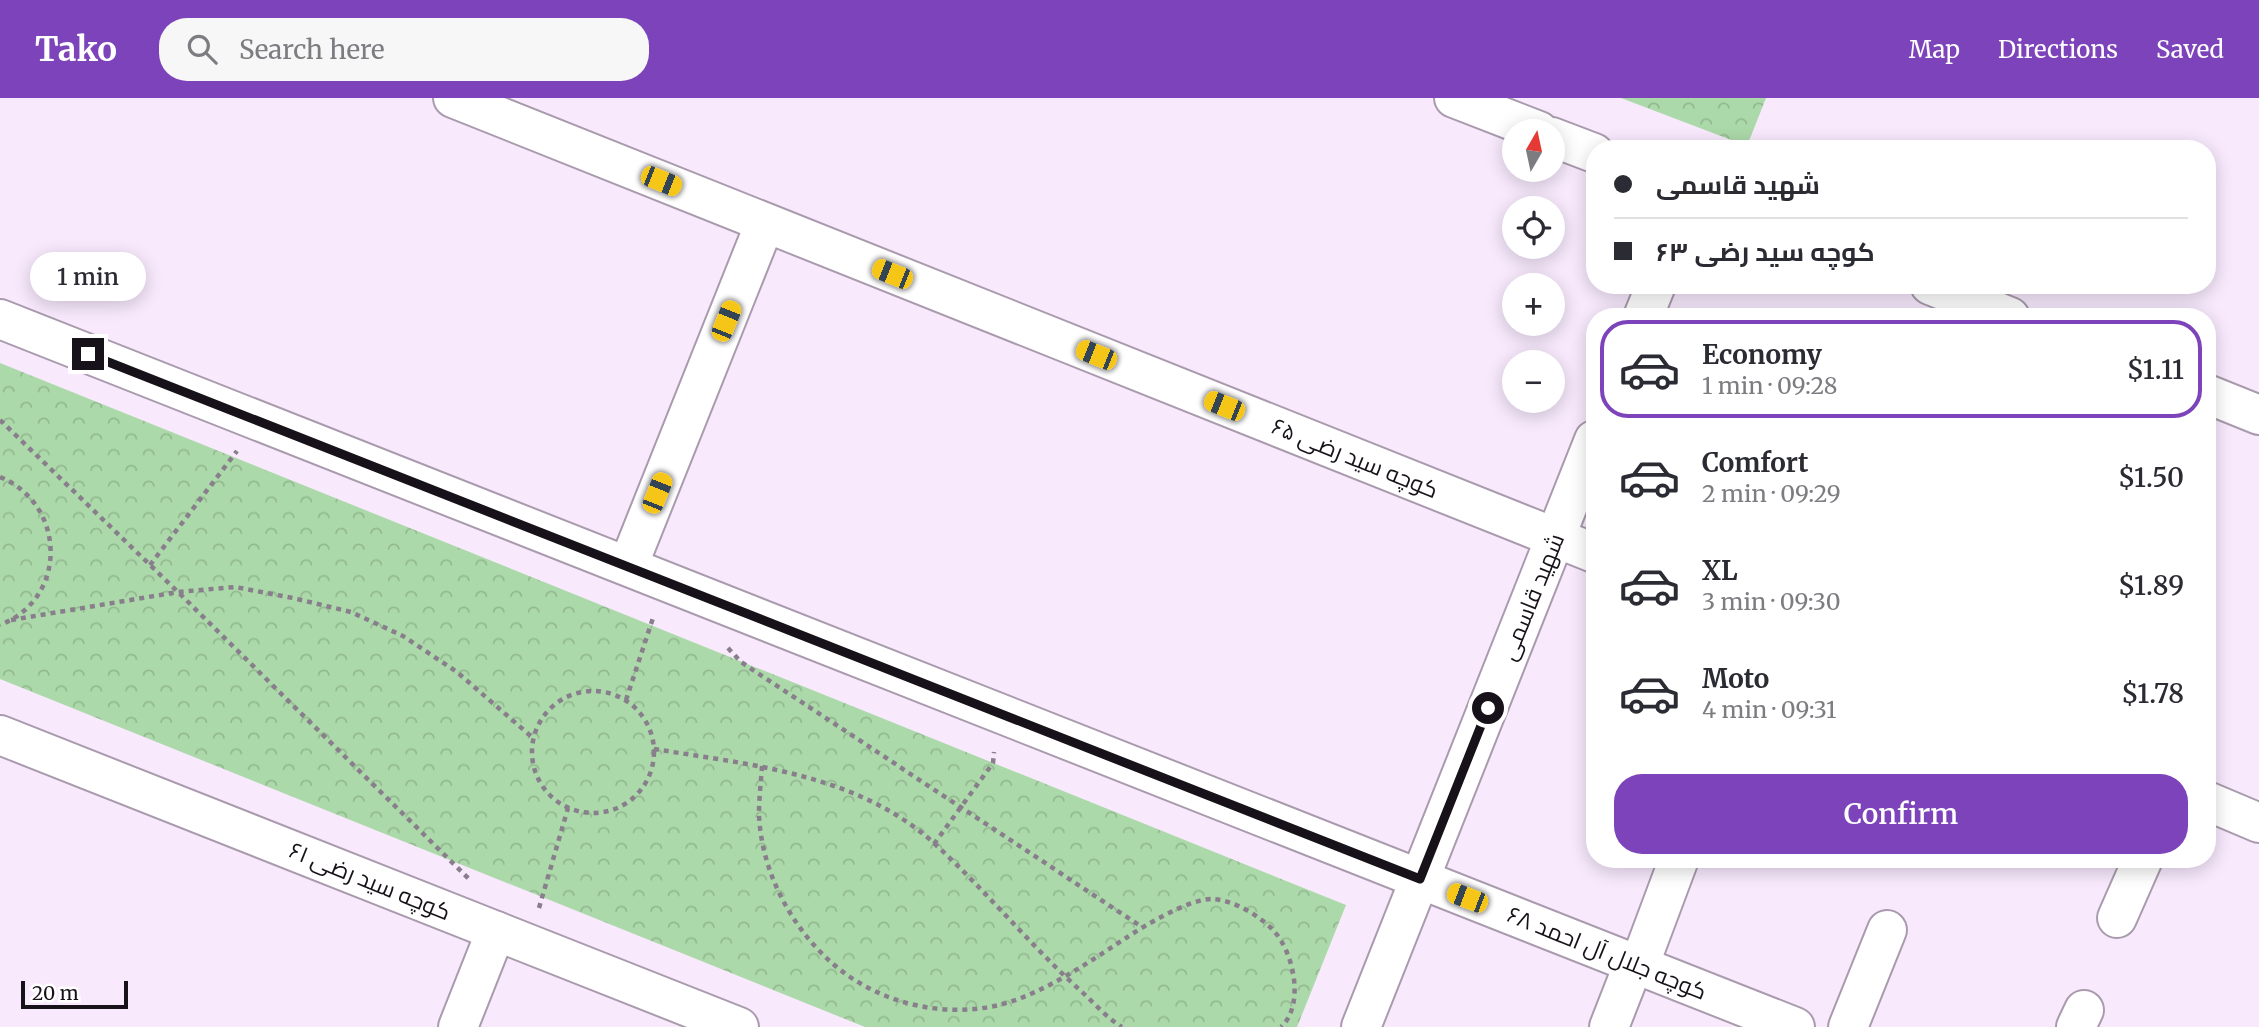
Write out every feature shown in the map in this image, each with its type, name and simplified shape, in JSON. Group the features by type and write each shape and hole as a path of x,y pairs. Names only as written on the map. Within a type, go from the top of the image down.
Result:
{"street":[{"name":"کوچه سید رضی ۶۵","path":"453,98 1586,550"},
{"path":"1454,98 1508,119"},
{"path":"1565,142 1586,150"},
{"path":"628,566 765,223"},
{"path":"1952,294 1988,308"},
{"name":"کوچه جلال آل احمد ۶۸","path":"0,319 1795,1027"},
{"path":"2216,398 2259,415"},
{"name":"شهید قاسمی","path":"1361,1027 1586,460"},
{"name":"کوچه سید رضی ۶۱","path":"0,735 739,1027"},
{"path":"2216,805 2259,822"},
{"path":"1609,1027 1675,868"},
{"path":"2117,918 2139,868"},
{"path":"1847,1027 1887,930"},
{"path":"458,1027 512,937"}],"path":[{"path":"0,420 477,888"},
{"path":"150,565 260,421"},
{"path":"0,477 14,482 35,501 48,525 52,552 46,580 33,603 0,625"},
{"path":"626,700 665,581"},
{"path":"11,620 178,592 235,587 351,612 403,636 457,672 533,738"},
{"path":"722,642 741,662 1142,927"},
{"path":"589,691 608,693 626,700 641,714 650,731 654,749 652,769 643,787 628,802 609,811 588,813 568,808 550,796 538,779 532,759 533,738 541,720 553,705 570,695 589,691"},
{"path":"934,844 993,763 996,712"},
{"path":"654,749 762,766 832,784 888,810 934,844 1065,977 1122,1027"},
{"path":"762,766 759,815 767,864 789,912 818,950 848,977 886,997 927,1009 972,1009 1018,999 1065,977 1142,927 1179,908 1212,899 1247,909 1275,931 1290,960 1296,991 1290,1019 1281,1027"},
{"path":"512,937 568,808"}],"green space":[{"path":"1621,98 1766,98 1749,140 1731,140"},
{"path":"0,363 1346,905 1297,1027 865,1027 0,679"}],"route":[{"path":"88,354 1420,879 1488,708"}]}
